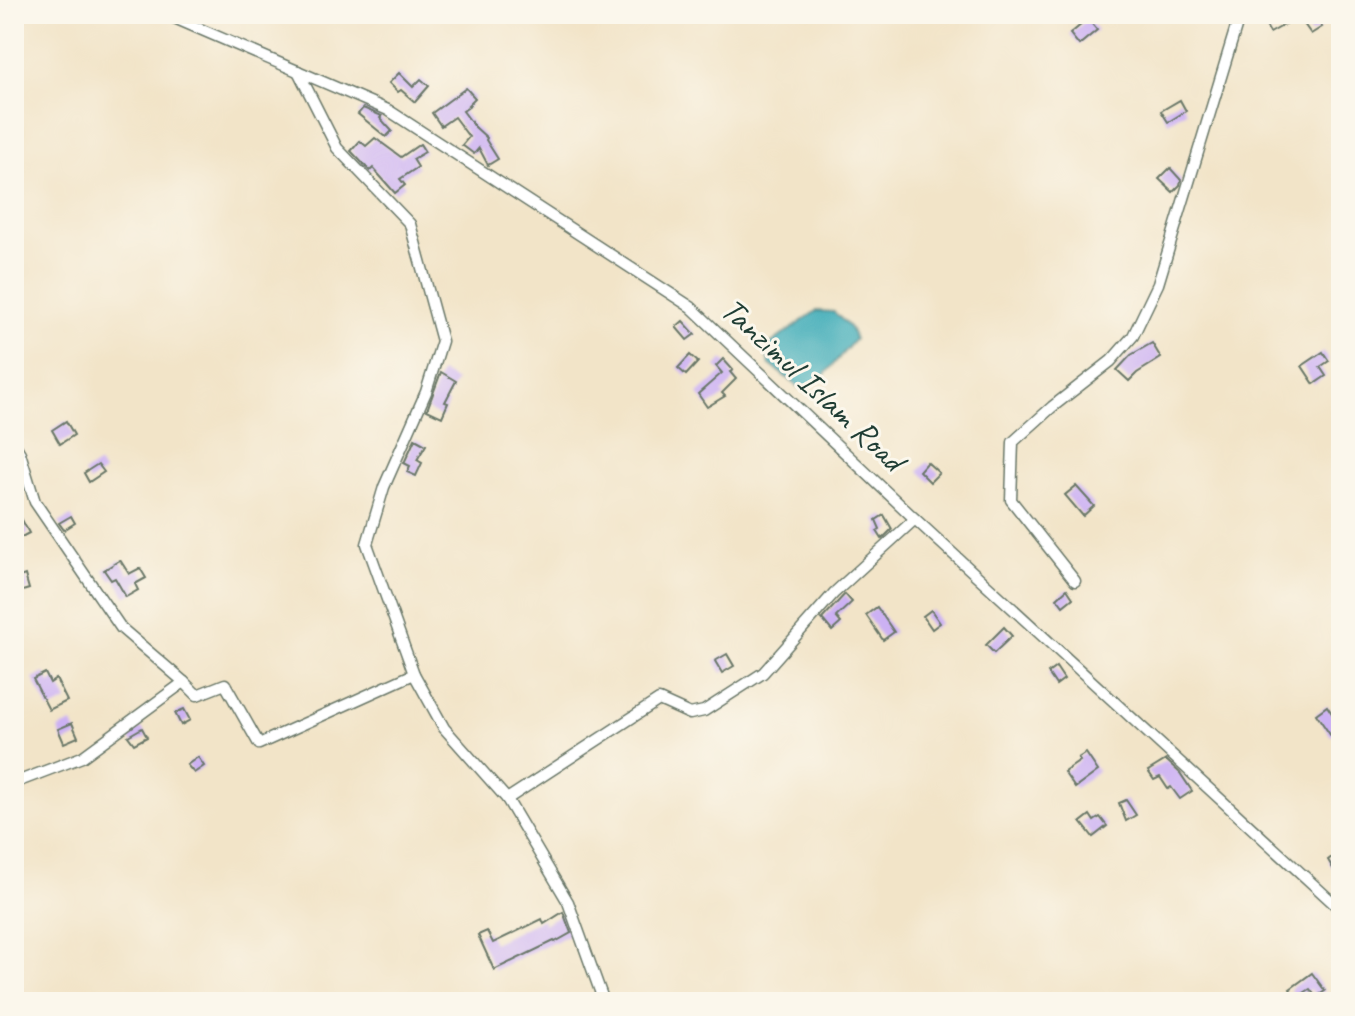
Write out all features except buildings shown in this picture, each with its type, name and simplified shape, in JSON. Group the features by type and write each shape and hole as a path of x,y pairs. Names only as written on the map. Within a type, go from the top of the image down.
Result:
{"street":[{"name":"Tanzimul Islam Road","path":"165,14 388,110 691,307 915,519 1341,910"},
{"path":"1075,581 1011,500 1013,442 1111,361 1133,336 1158,284 1240,14"},
{"path":"298,71 337,148 410,224 442,341 426,392 384,487 367,544 414,674 444,728 507,799 568,902 604,1002"},
{"path":"14,443 35,502 121,628 197,695 225,684 259,744 414,674"},
{"path":"507,799 659,700 690,714 704,711 763,673 834,593 915,519"},
{"path":"14,783 82,757 184,682"}],"water":[{"path":"816,311 834,312 850,328 855,339 820,380 800,388 769,364 765,348"}]}
